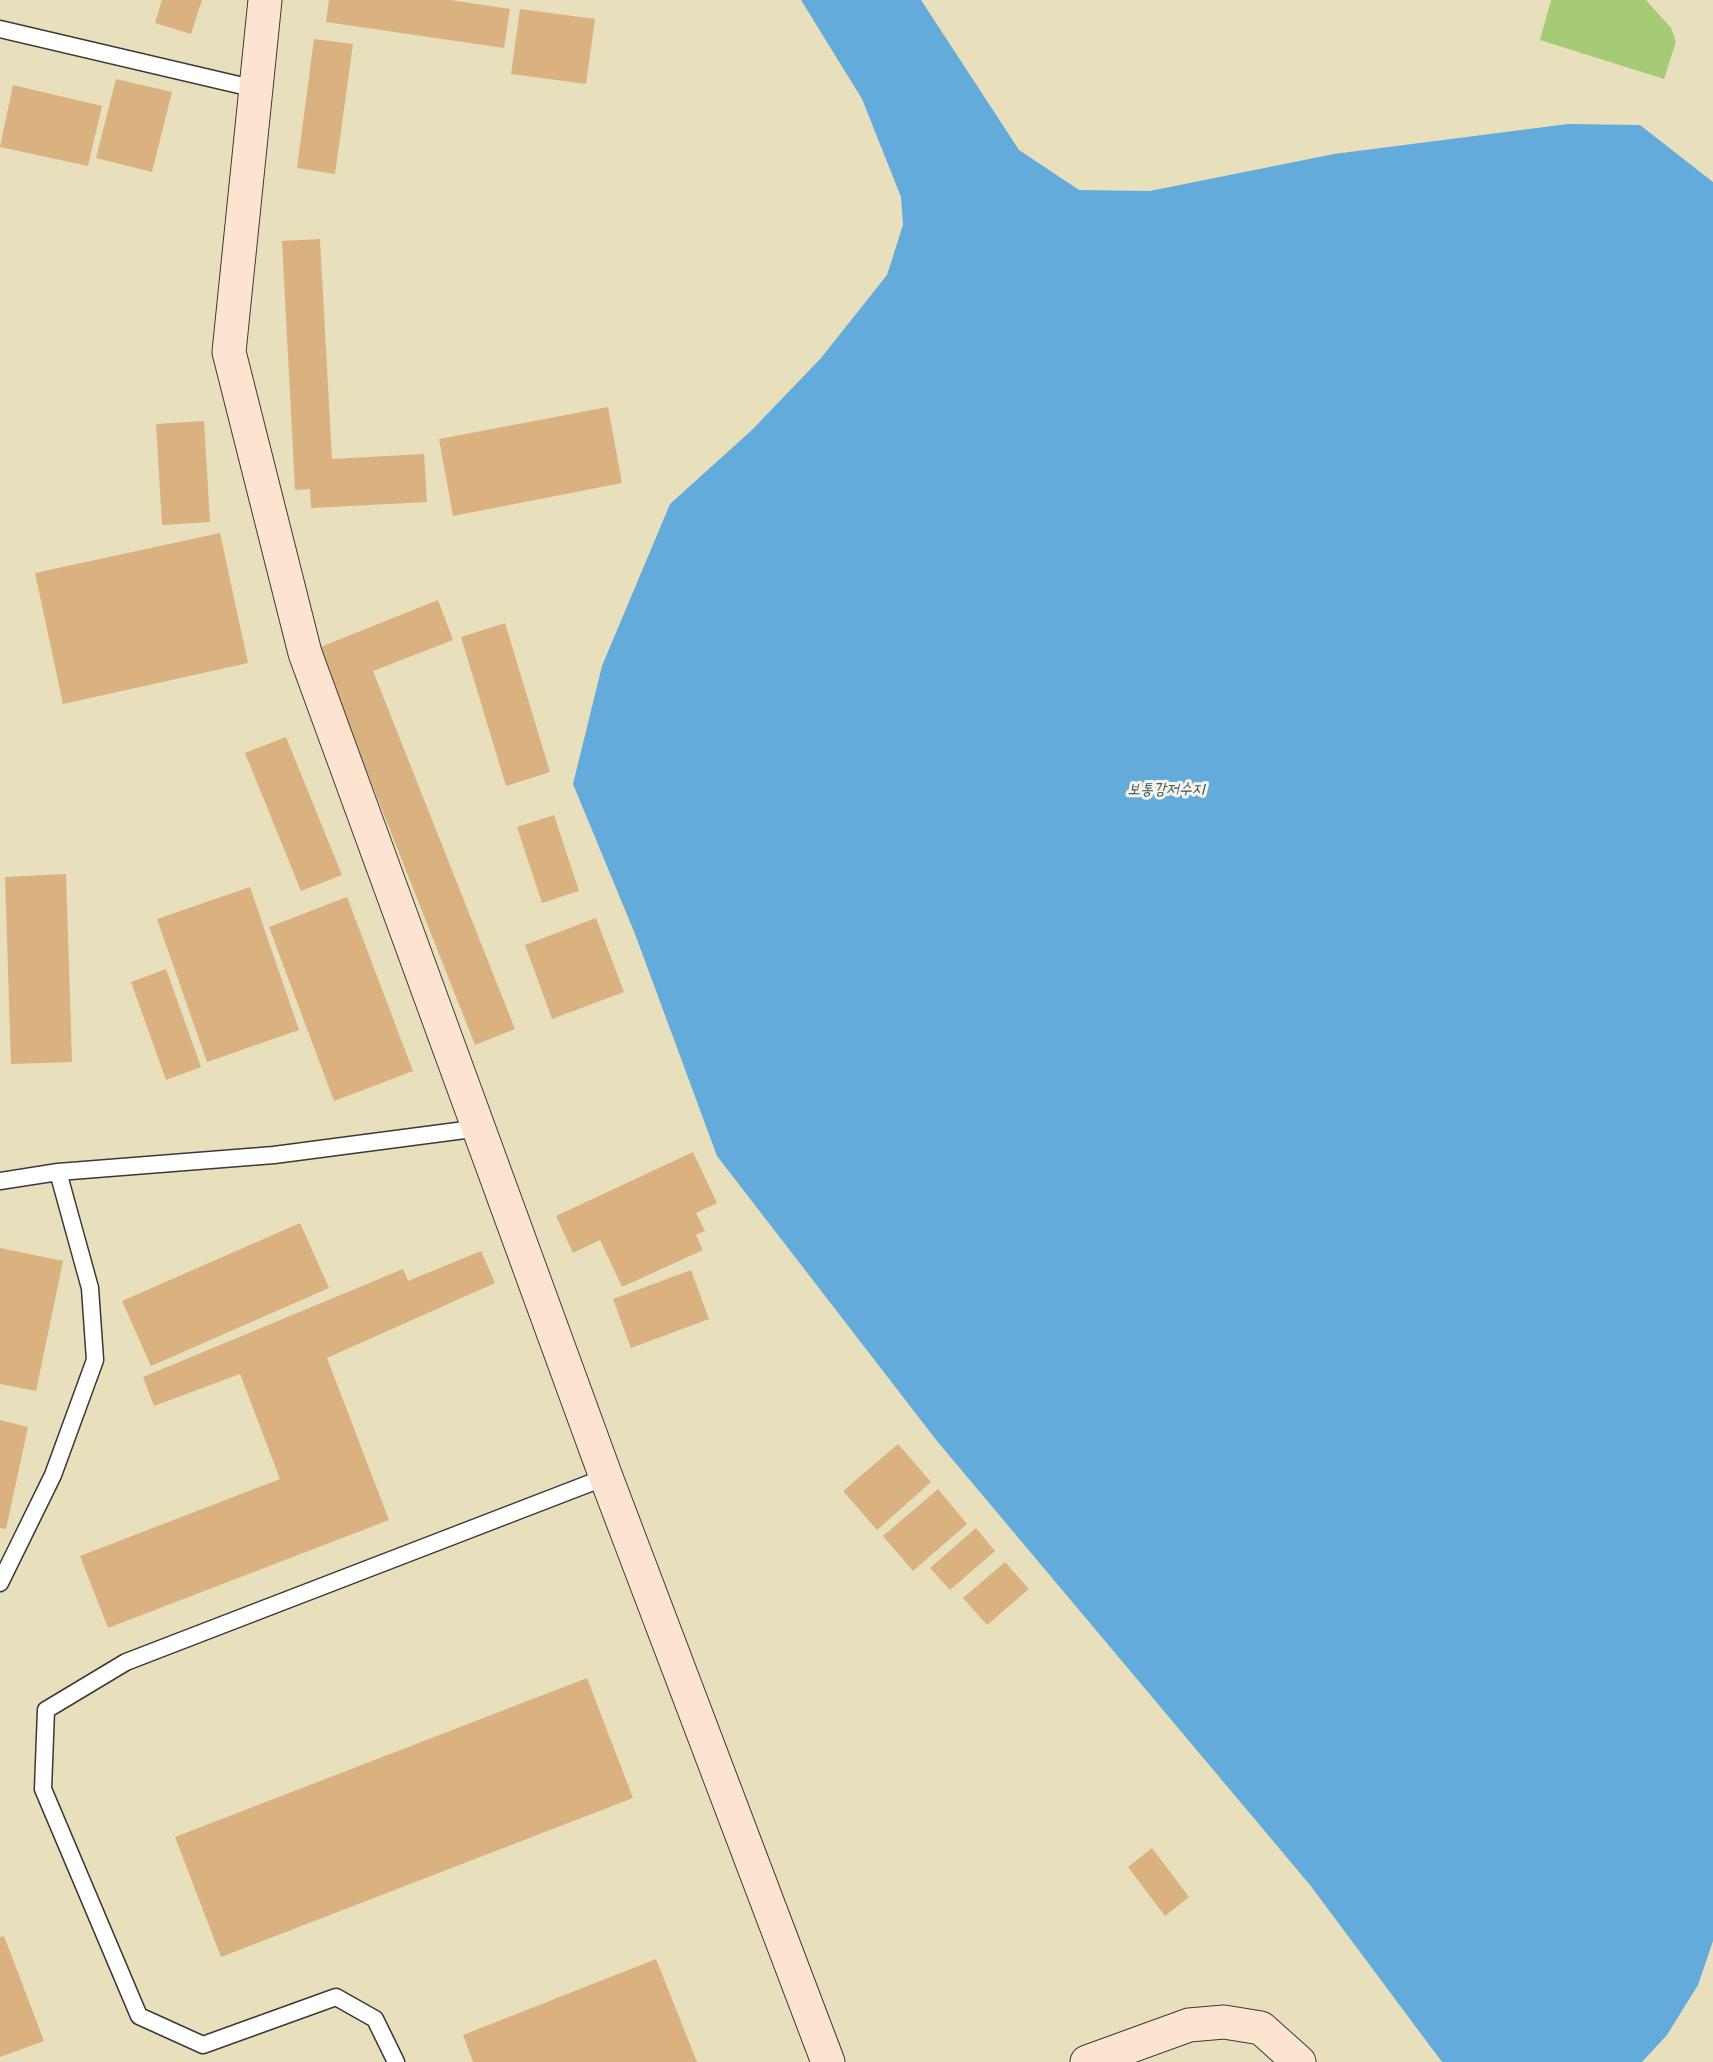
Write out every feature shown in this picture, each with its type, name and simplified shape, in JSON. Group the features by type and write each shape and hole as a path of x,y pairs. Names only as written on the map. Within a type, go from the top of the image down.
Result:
{"street":[{"path":"265,0 229,352 305,653 606,1477 828,2062"},
{"path":"1087,2062 1189,2025 1224,2022 1261,2028 1299,2062"}],"lane":[{"path":"0,29 256,89"},
{"path":"0,1181 58,1172 274,1155 480,1128"},
{"path":"0,1583 53,1475 95,1360 90,1288 58,1172"},
{"path":"396,2062 375,2019 336,1997 203,2045 139,2016 44,1788 46,1710 126,1662 606,1477"}],"green space":[{"path":"1551,0 1646,0 1671,28 1676,42 1664,79 1540,40"}],"water":[{"name":"보통강저수지","path":"801,0 921,0 1019,150 1079,190 1150,191 1334,154 1568,124 1640,125 1713,182 1713,1941 1698,1985 1667,2035 1642,2062 1442,2062 1310,1885 937,1441 717,1156 635,934 573,784 602,666 670,504 752,430 821,358 887,275 903,225 901,197 862,99"}],"building":[{"path":"162,0 202,0 191,34 155,23"},
{"path":"329,0 450,0 510,9 504,48 326,22"},
{"path":"520,9 595,19 586,84 511,74"},
{"path":"314,39 353,44 335,174 297,168"},
{"path":"116,79 172,92 152,172 96,158"},
{"path":"13,85 102,106 88,166 0,147"},
{"path":"320,239 332,459 424,454 427,502 311,508 310,489 295,490 282,241"},
{"path":"608,407 622,483 453,516 439,439"},
{"path":"204,421 210,522 162,525 156,424"},
{"path":"220,533 248,663 63,704 35,573"},
{"path":"438,600 453,640 373,671 515,1029 475,1045 318,648"},
{"path":"505,623 550,772 506,786 461,637"},
{"path":"286,737 342,875 301,891 245,753"},
{"path":"554,815 579,891 542,903 517,827"},
{"path":"66,874 72,1062 11,1064 5,877"},
{"path":"250,887 299,1030 207,1062 157,919"},
{"path":"347,897 413,1071 334,1101 269,927"},
{"path":"596,918 624,992 552,1019 525,945"},
{"path":"166,969 201,1067 166,1080 131,982"},
{"path":"693,1152 717,1203 696,1213 705,1231 696,1235 703,1250 622,1287 600,1240 573,1253 556,1216"},
{"path":"300,1223 329,1288 151,1366 122,1301"},
{"path":"0,1248 63,1261 36,1391 0,1384"},
{"path":"481,1251 495,1283 327,1358 389,1520 108,1628 80,1556 280,1479 240,1374 154,1406 143,1377 403,1269 408,1281"},
{"path":"691,1270 709,1319 631,1348 613,1299"},
{"path":"0,1420 28,1427 6,1529 0,1528"},
{"path":"898,1444 931,1482 877,1530 843,1491"},
{"path":"938,1489 967,1524 913,1571 883,1536"},
{"path":"976,1528 995,1551 950,1590 930,1568"},
{"path":"1005,1562 1029,1589 987,1625 963,1598"},
{"path":"587,1678 633,1798 221,1957 175,1837"},
{"path":"1152,1848 1189,1897 1165,1916 1128,1867"},
{"path":"4,1936 44,2041 0,2057 0,1937"},
{"path":"656,1959 697,2062 473,2062 463,2035"}]}
